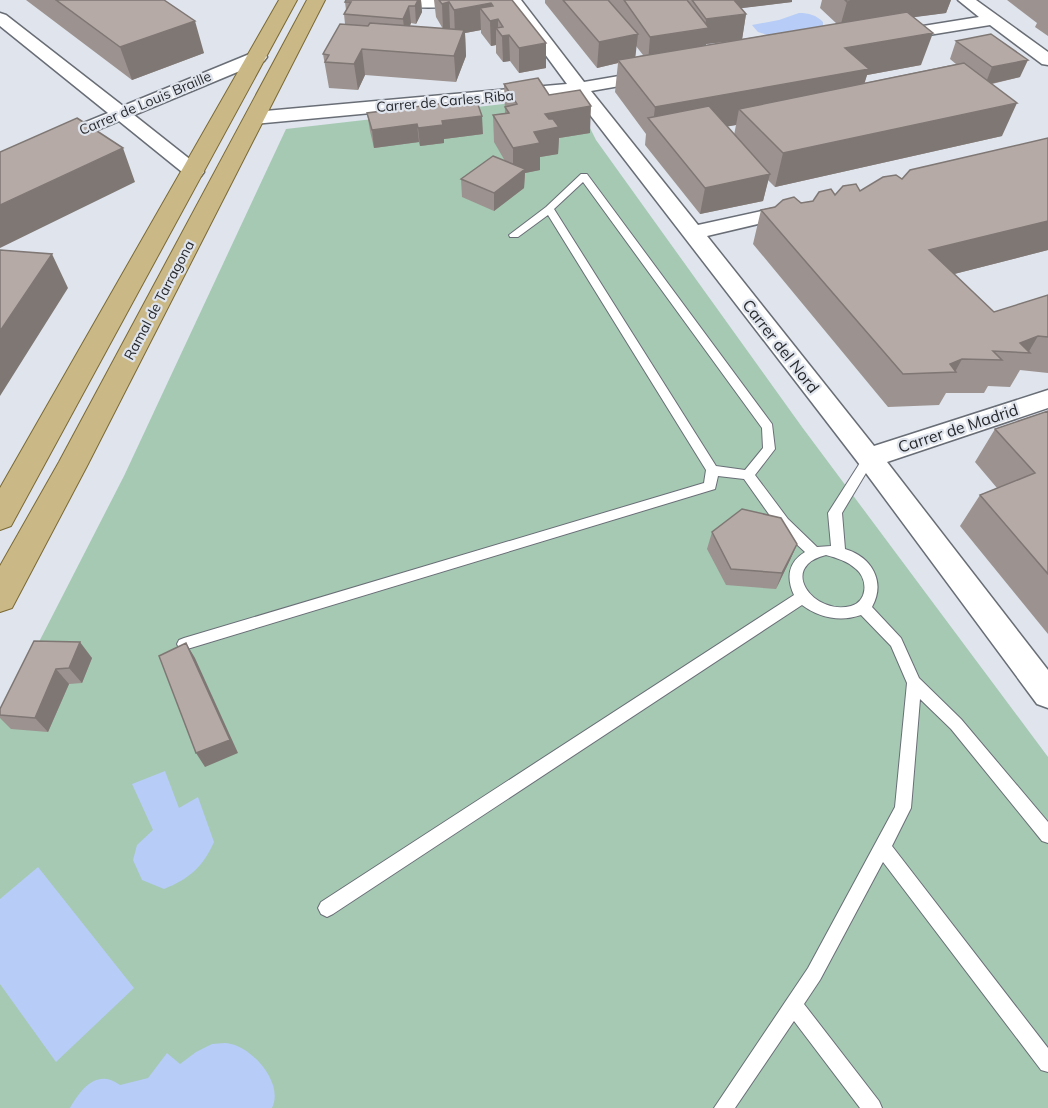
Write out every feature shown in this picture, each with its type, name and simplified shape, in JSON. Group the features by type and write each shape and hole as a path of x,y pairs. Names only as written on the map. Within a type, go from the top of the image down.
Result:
{"main road":[{"name":"Ramal de Tarragona","path":"0,517 288,0"},
{"name":"Ramal de Tarragona","path":"0,598 72,466 316,0"}],"street":[{"path":"389,0 428,3 468,0"},
{"name":"Carrer del Nord","path":"513,0 1048,694"},
{"path":"966,0 990,20 1048,60"},
{"path":"0,18 194,172"},
{"path":"873,39 990,20"},
{"name":"Carrer de Louis Braille","path":"0,164 258,57"},
{"name":"Carrer de Carles Riba","path":"254,118 579,88 673,72"},
{"path":"693,233 819,204"},
{"name":"Carrer de Madrid","path":"868,458 1048,399"},
{"path":"0,489 30,465"}],"lane":[{"path":"514,235 549,209 584,176 768,427 769,449 748,476"},
{"path":"184,644 710,486 712,470 549,209"},
{"path":"838,552 835,513 868,458"},
{"path":"712,470 748,476 783,523 814,552"},
{"path":"814,552 838,552 852,557 863,566 874,588 871,599 863,608 850,614 833,614 817,608 804,597 796,584 796,570 802,559 814,552"},
{"path":"327,908 804,597"},
{"path":"863,608 896,642 914,683 956,724 1048,835"},
{"path":"724,1108 814,974 903,808 914,683"},
{"path":"883,848 1048,1063"},
{"path":"794,1006 872,1108"}],"green space":[{"path":"574,96 596,140 802,427 1048,757 1048,1108 0,1108 0,718 124,476 286,129"}],"water":[{"path":"799,13 815,16 823,22 823,26 768,35 758,32 752,25 779,20"},
{"path":"165,771 179,808 198,797 214,842 194,871 181,881 164,889 142,880 133,860 137,845 153,830 132,784"},
{"path":"38,867 134,988 56,1062 0,984 0,899"},
{"path":"224,1043 240,1047 257,1060 265,1069 274,1089 275,1099 272,1108 70,1108 90,1083 104,1079 112,1080 120,1085 148,1078 167,1053 180,1064 212,1044"}],"building":[{"path":"56,0 164,0 195,21 120,47"},
{"path":"346,0 418,0 415,6 409,6 403,19 344,14 351,2 345,2"},
{"path":"439,0 512,0 546,43 519,48 509,35 502,36 496,28 503,27 498,19 490,21 480,8 493,6 491,3 454,10 449,2 442,4"},
{"path":"563,0 608,0 638,34 599,42"},
{"path":"624,0 687,0 709,28 650,37"},
{"path":"692,0 734,0 746,14 706,19"},
{"path":"907,12 933,33 845,48 869,69 655,107 618,60"},
{"path":"370,23 464,30 454,56 362,49 354,64 325,62 329,55 323,54 340,24 368,26"},
{"path":"991,34 1028,60 992,67 956,41"},
{"path":"964,63 1017,103 783,153 739,109"},
{"path":"538,78 549,95 580,90 591,106 545,114 559,127 534,132 540,143 513,148 493,115 509,113 505,107 517,104 504,84"},
{"path":"476,99 482,116 442,121 443,125 418,128 417,124 372,130 367,113"},
{"path":"709,106 770,174 705,188 648,118"},
{"path":"77,118 123,148 0,205 0,152"},
{"path":"1048,138 1048,221 929,250 994,312 1048,295 1048,337 1038,336 1020,343 1030,353 993,351 1002,360 962,359 950,364 956,372 903,374 761,210 775,207 783,200 794,197 801,203 813,201 819,192 831,189 835,195 843,186 856,184 860,191 883,177 896,175 902,179 910,170"},
{"path":"493,156 525,169 494,193 461,179"},
{"path":"0,250 52,254 0,331"},
{"path":"1048,411 1048,574 980,495 1035,473 995,429"},
{"path":"742,509 781,518 797,544 782,573 731,569 712,532"},
{"path":"34,641 80,642 69,668 56,669 35,718 0,715 0,709"},
{"path":"186,643 230,740 196,753 159,656"}]}
